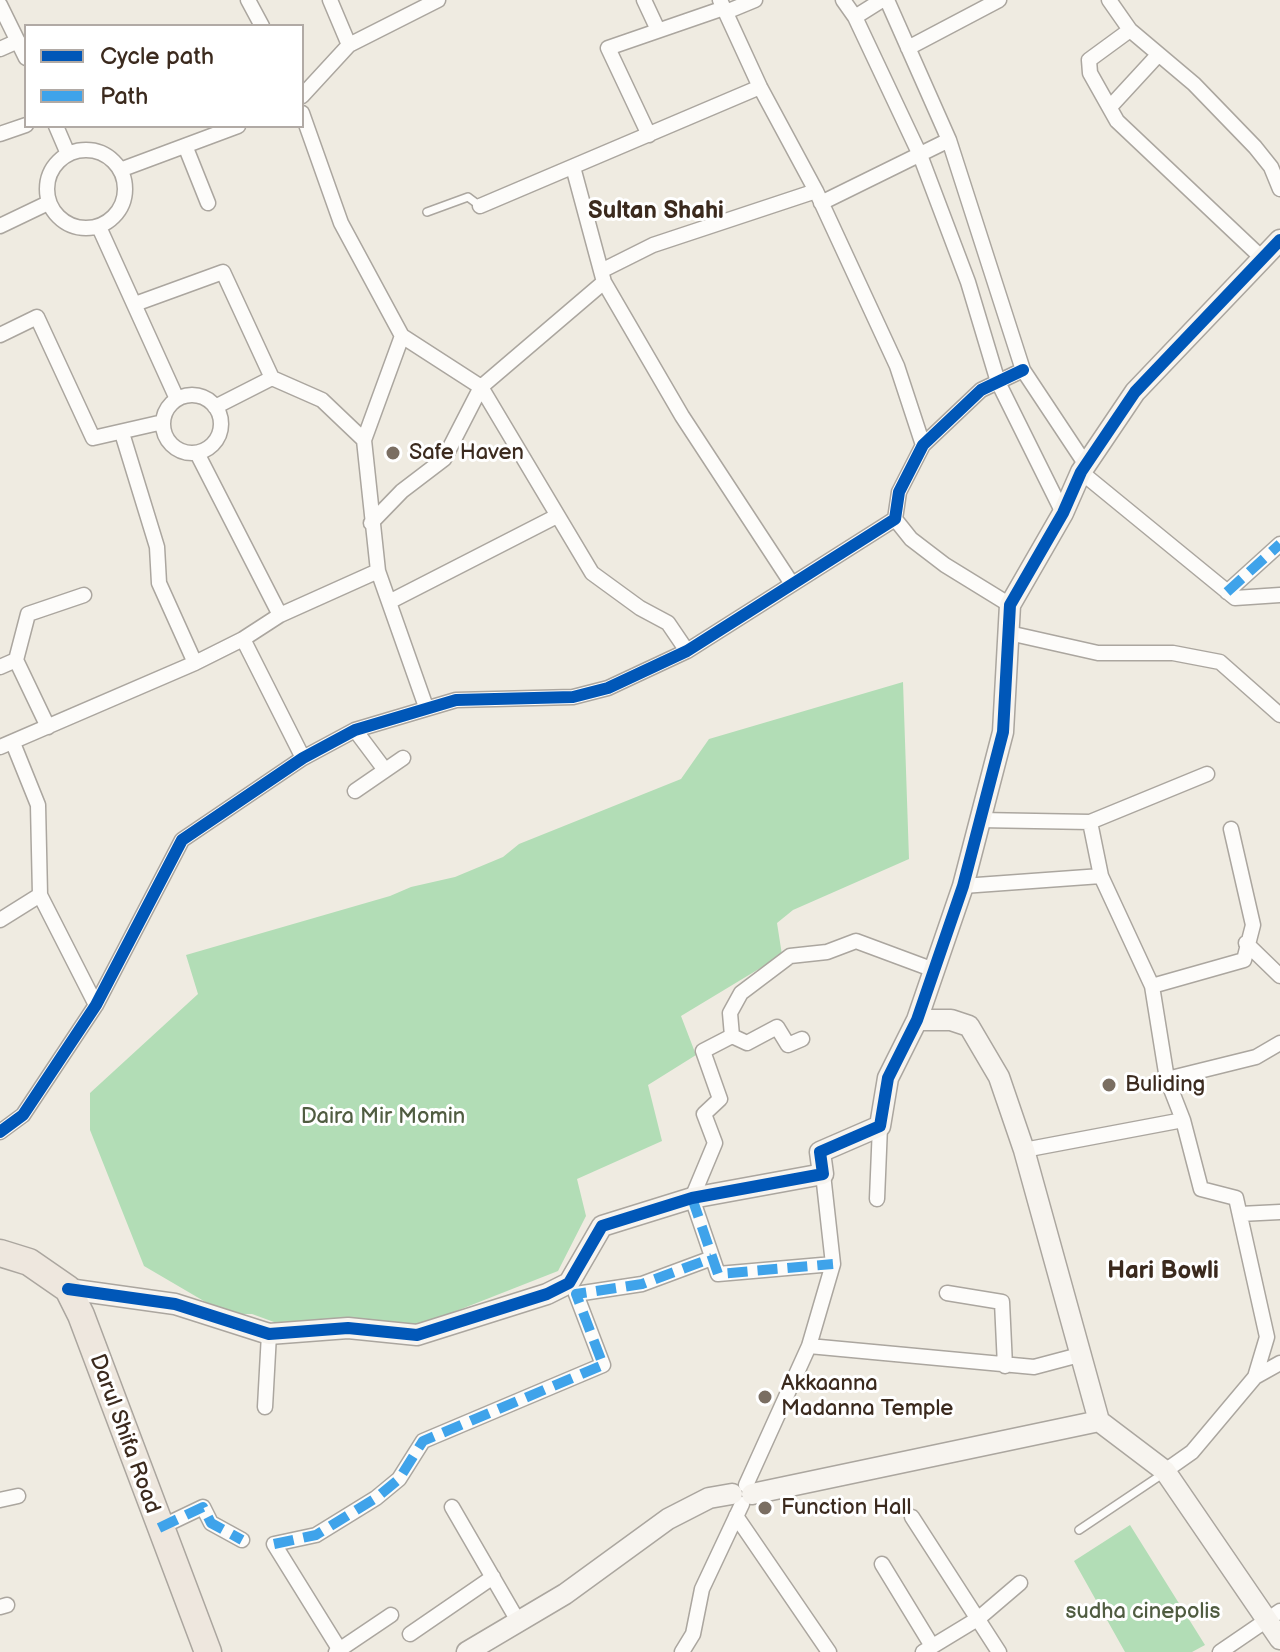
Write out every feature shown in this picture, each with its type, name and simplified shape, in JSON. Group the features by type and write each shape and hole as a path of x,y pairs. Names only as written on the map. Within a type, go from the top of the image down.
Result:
{"highway":[{"path":"0,1253 29,1262 68,1289"},
{"name":"Darul Shifa Road","path":"68,1289 81,1315 208,1652"}],"street":[{"path":"248,0 261,24"},
{"path":"330,0 349,45"},
{"path":"304,94 349,45 438,0"},
{"path":"644,0 658,30"},
{"path":"649,135 608,48 723,7 755,0"},
{"path":"843,0 855,17 920,155 968,282 998,382 1063,513"},
{"path":"855,17 885,0 949,140 1023,370 1084,468 1235,598 1280,595"},
{"path":"908,48 999,0"},
{"path":"1109,0 1130,30 1157,56 1194,84 1255,147 1271,167 1280,189"},
{"path":"0,5 24,54"},
{"path":"723,7 760,87 818,197 897,366 923,445"},
{"path":"877,1199 880,1126 888,1078 917,1020 963,886 1003,732 1010,605 1063,513 1084,468 1135,392 1274,249 1127,132 1110,107 1090,73 1089,60 1130,30"},
{"path":"0,49 18,41"},
{"path":"1110,107 1157,56"},
{"path":"480,206 760,87"},
{"path":"304,119 341,223 402,336 481,387 555,517 592,573 640,608 668,623 687,651"},
{"path":"0,134 24,126"},
{"path":"57,128 68,154"},
{"path":"120,170 233,128"},
{"path":"371,523 402,491 444,459 481,387 603,277 653,245 818,197 949,140"},
{"path":"186,148 208,203"},
{"path":"91,150 103,154 120,170 125,183 120,210 99,227 75,228 63,222 48,203 46,191 51,169 68,154 91,150"},
{"path":"573,167 603,277 682,416 792,584"},
{"path":"0,226 48,203"},
{"path":"99,227 177,399"},
{"path":"135,304 223,272 272,378 322,400 364,440"},
{"path":"2,332 37,317 93,438 163,422"},
{"path":"402,336 364,440 378,571 426,707"},
{"path":"1010,605 945,565 911,539 895,519 899,492 923,445 981,390 1023,370"},
{"path":"215,407 272,378"},
{"path":"202,397 215,407 221,425 219,435 207,450 197,453 173,446 163,422 165,413 177,399 202,397"},
{"path":"122,433 157,547 159,583 195,663"},
{"path":"197,453 280,615"},
{"path":"389,602 555,517"},
{"path":"0,1132 23,1115 96,1005 182,840 303,758 355,730 456,700 573,697 608,688 687,651 895,519"},
{"path":"1227,592 1280,544"},
{"path":"96,1005 40,895 38,805 7,745 195,663 243,639 280,615 378,571"},
{"path":"48,727 16,660 28,614 84,595"},
{"path":"1009,633 1098,653 1173,653 1220,662 1280,715"},
{"path":"243,639 303,758"},
{"path":"0,667 16,660"},
{"path":"355,730 385,770"},
{"path":"355,791 403,758"},
{"path":"980,820 1090,822 1207,774"},
{"path":"1090,822 1101,876 1152,986 1167,1079 1183,1120 1201,1189 1236,1198 1267,1337 1255,1377"},
{"path":"1152,986 1244,960 1253,925 1231,829"},
{"path":"963,886 1101,876"},
{"path":"0,920 40,895"},
{"path":"732,1036 730,1013 741,993 790,956 827,952 856,941 934,970"},
{"path":"1246,943 1280,976"},
{"path":"917,1020 951,1020 969,1026 999,1077 1024,1150 1083,1354 1099,1421 1165,1471 1274,1615 1280,1639"},
{"path":"732,1036 747,1043 777,1027 788,1045 802,1039"},
{"path":"732,1036 703,1051 720,1099 704,1114 715,1143 692,1198 718,1274 833,1264"},
{"path":"1167,1079 1256,1057 1280,1043"},
{"path":"1024,1150 1183,1120"},
{"path":"682,1652 693,1634 702,1589 809,1346 833,1264 820,1152 880,1126"},
{"path":"391,1615 338,1651 274,1544 316,1535 376,1498 399,1479 423,1441 603,1365 573,1288 602,1226 692,1198 823,1174"},
{"path":"1240,1214 1280,1212"},
{"path":"68,1289 175,1304 269,1334 348,1328 417,1335 573,1288 642,1284 712,1258"},
{"path":"947,1293 1002,1302 1005,1366"},
{"path":"265,1407 269,1334"},
{"path":"809,1346 1034,1367 1083,1354"},
{"path":"1165,1471 1192,1452 1255,1377 1280,1363"},
{"path":"467,1652 565,1594 668,1519 709,1498 741,1499 1099,1421"},
{"path":"0,1500 18,1496"},
{"path":"741,1499 829,1652"},
{"path":"159,1528 203,1507 211,1523 242,1540"},
{"path":"452,1507 518,1621"},
{"path":"912,1517 999,1652"},
{"path":"882,1564 927,1649 979,1618 1020,1583"},
{"path":"410,1634 493,1577"},
{"path":"1220,1652 1274,1615"}],"lane":[{"path":"427,212 468,197 480,206"},
{"path":"1079,1530 1165,1471"}],"green space":[{"name":"Daira Mir Momin","path":"903,682 909,859 793,910 777,923 782,955 681,1016 696,1055 648,1085 662,1141 577,1179 586,1216 558,1271 418,1326 382,1321 274,1322 252,1314 226,1314 144,1266 90,1130 90,1093 198,994 186,955 390,896 411,887 455,877 503,857 519,844 681,779 709,739"},
{"name":"sudha cinepolis","path":"1130,1525 1205,1645 1192,1652 1125,1652 1074,1561"}],"marked path":[{"path":"1227,592 1280,544"},
{"path":"692,1198 718,1274 833,1264"},
{"path":"274,1544 316,1535 376,1498 399,1479 423,1441 603,1365 576,1294 642,1284 712,1258"},
{"path":"159,1528 203,1507 211,1523 242,1540"}],"cycle path":[{"path":"68,1289 175,1304 269,1334 348,1328 417,1335 547,1294 569,1283 602,1226 692,1198 823,1174 820,1152 880,1126 888,1078 917,1020 963,886 1003,732 1010,605 1063,513 1081,472 1135,392 1280,240"},
{"path":"0,1132 23,1115 96,1005 182,840 303,758 355,730 456,700 573,697 608,688 687,651 895,519 899,492 923,445 981,390 1023,370"}],"place":[{"name":"Safe Haven","path":"393,453"},
{"name":"Buliding","path":"1109,1085"},
{"name":"Akkaanna Madanna Temple","path":"765,1397"},
{"name":"Function Hall","path":"765,1508"}],"district":[{"name":"Sultan Shahi","path":"656,212"},
{"name":"Hari Bowli","path":"1163,1272"}]}
